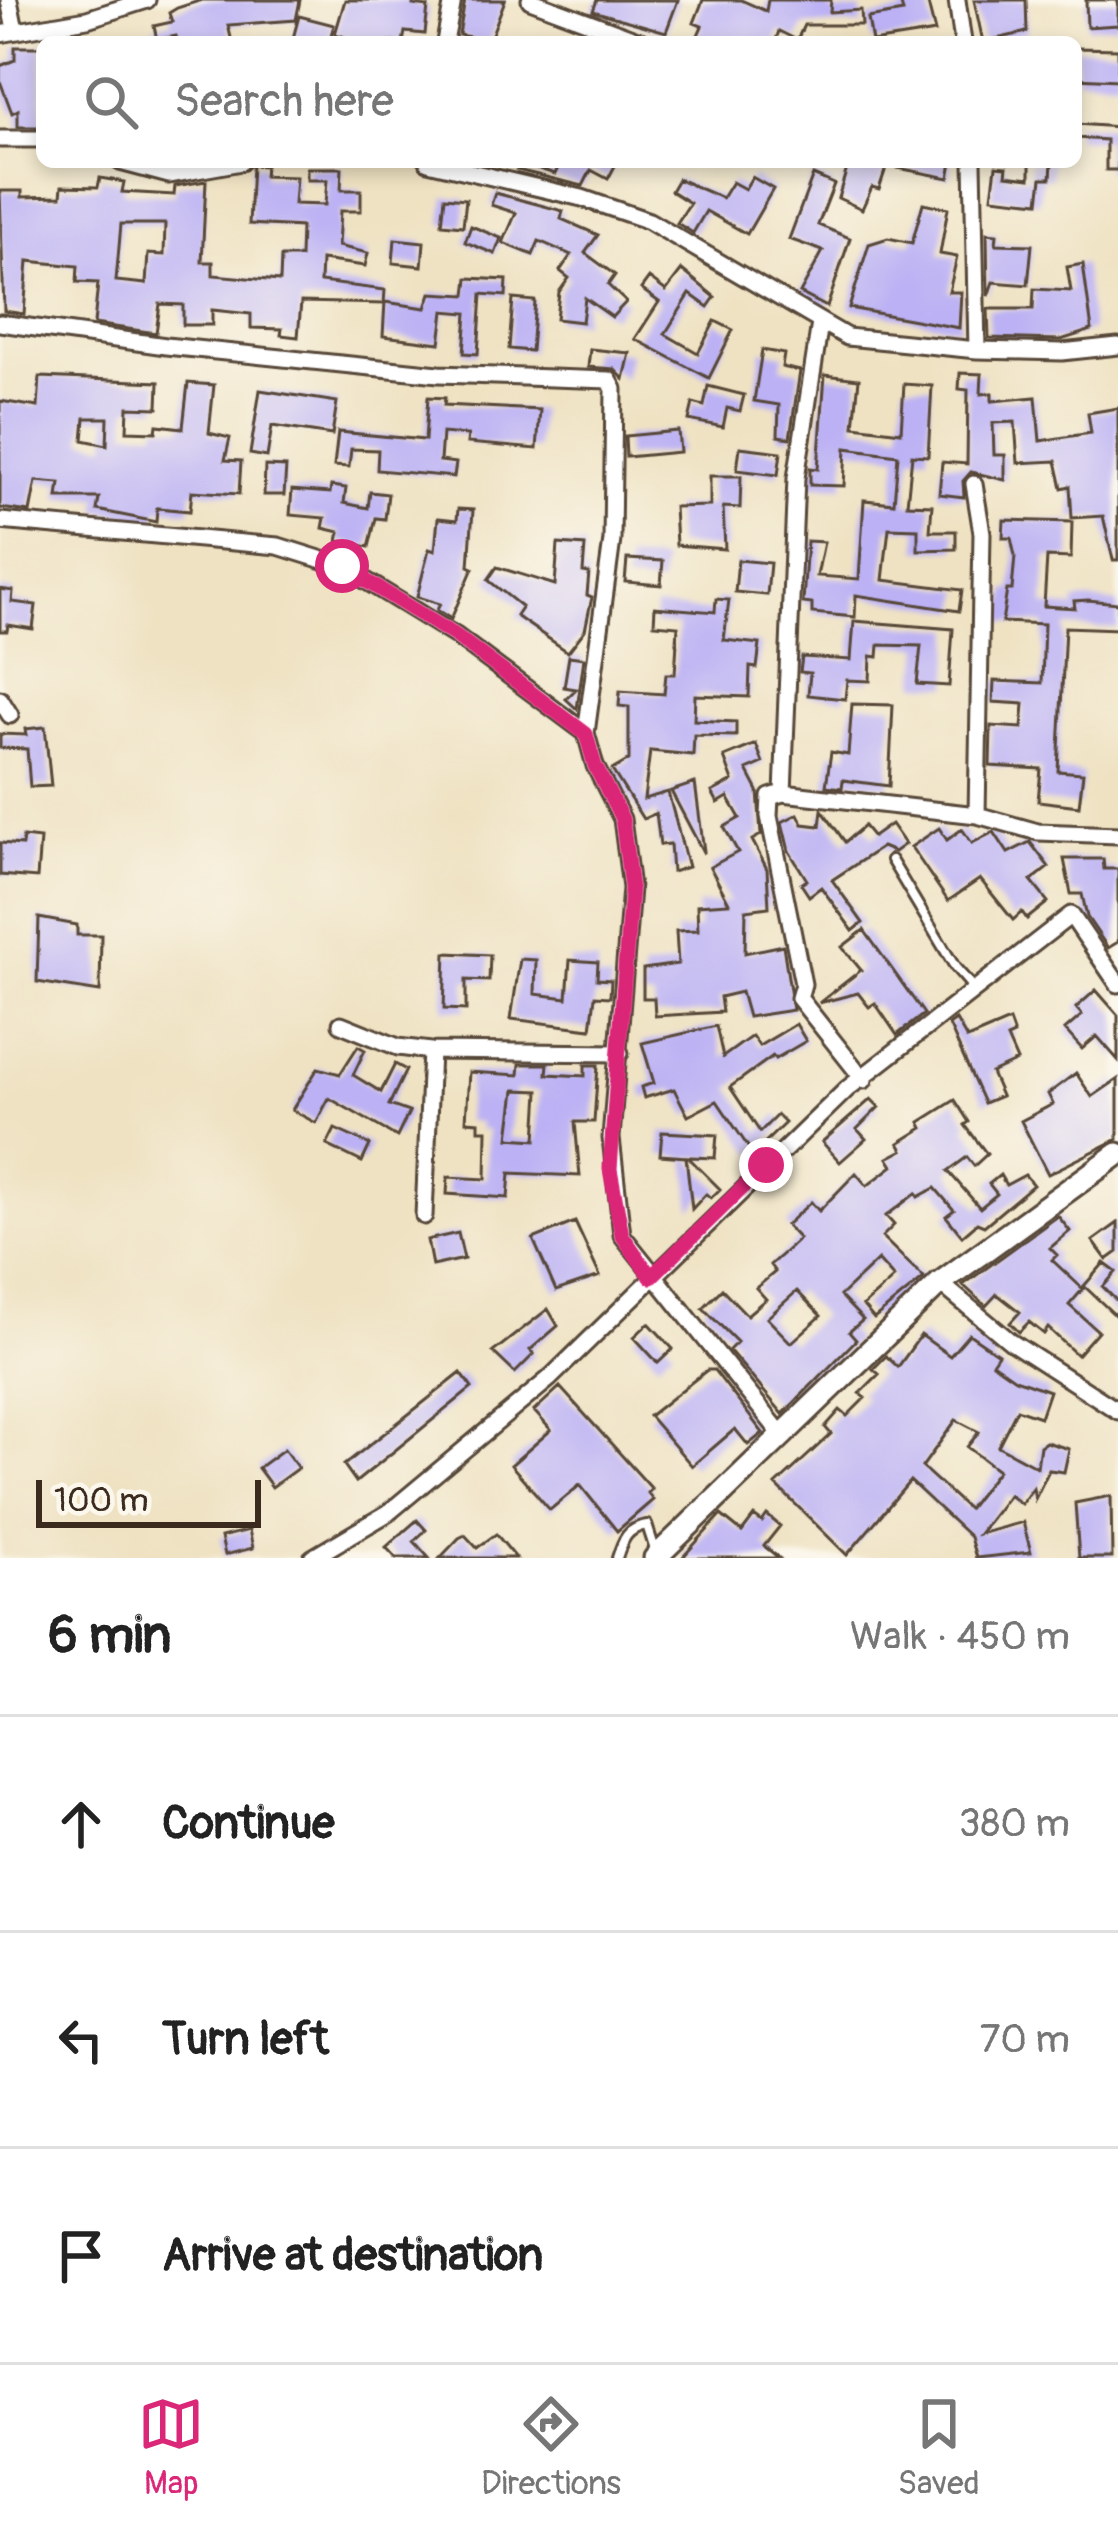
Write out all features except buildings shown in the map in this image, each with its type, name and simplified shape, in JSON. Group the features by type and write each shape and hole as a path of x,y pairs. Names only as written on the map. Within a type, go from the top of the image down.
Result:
{"street":[{"path":"9,0 8,32 87,19 147,0"},
{"path":"446,36 453,0"},
{"path":"530,0 627,36"},
{"path":"957,0 962,36"},
{"path":"0,139 36,139"},
{"path":"143,168 169,175 208,168"},
{"path":"454,168 582,198 649,221 847,337 977,350 1062,352 1118,346"},
{"path":"973,168 977,350"},
{"path":"0,323 166,346 440,374 609,380 614,389 612,540 586,734 595,766 622,819 631,888 610,1138 615,1207 622,1235 651,1277 782,1435"},
{"path":"783,793 796,478 820,323"},
{"path":"974,484 982,532 977,815"},
{"path":"0,521 278,546 342,566 456,636 586,734"},
{"path":"0,699 10,716"},
{"path":"864,1080 799,998 803,984 769,816 770,797 783,793 977,815 1038,832 1118,836"},
{"path":"312,1558 388,1513 549,1379 847,1089 1071,915 1118,985"},
{"path":"341,1024 398,1047 430,1051 620,1052"},
{"path":"424,1216 430,1051"},
{"path":"656,1557 940,1283 1118,1154"},
{"path":"940,1283 1011,1342 1118,1411"}],"lane":[{"path":"891,860 955,967 976,991"},
{"path":"617,1558 624,1537 647,1525 656,1557"}],"route":[{"path":"342,566 456,636 586,734 595,766 622,819 631,888 610,1169 622,1235 651,1277 766,1165"}]}
